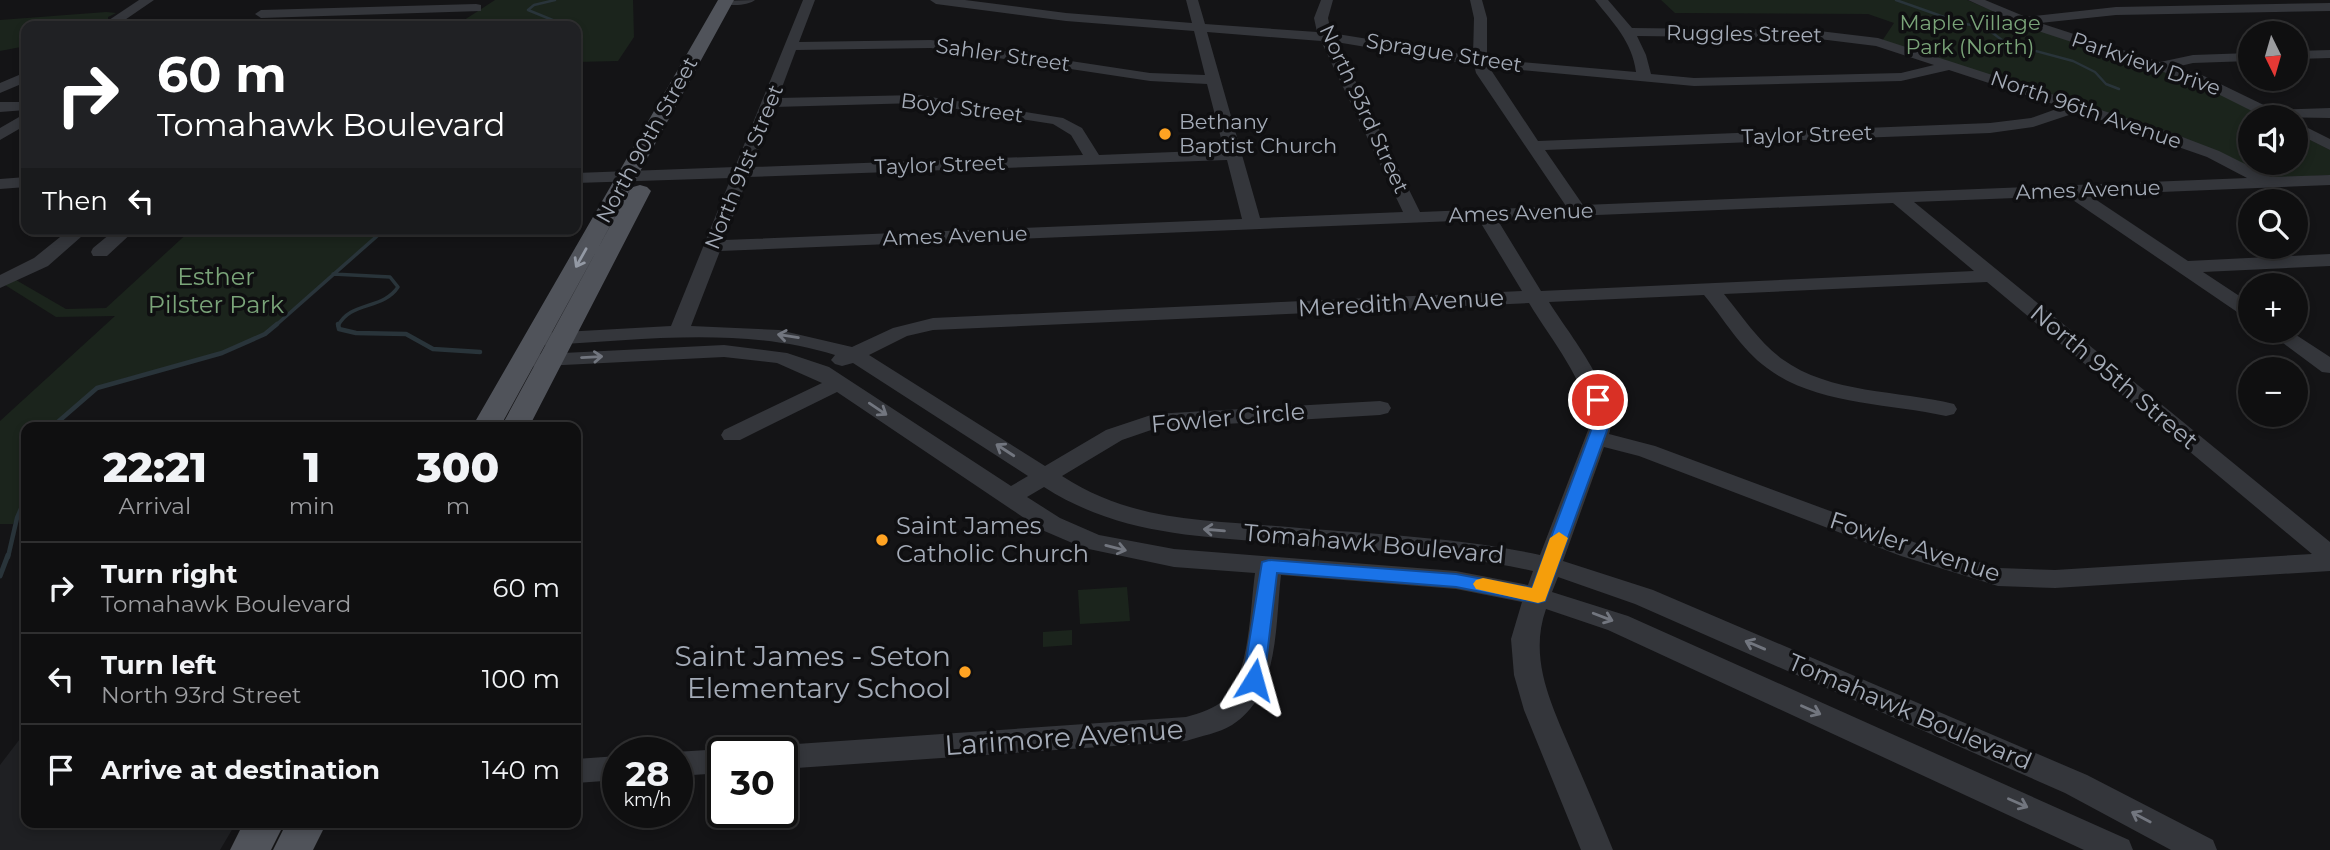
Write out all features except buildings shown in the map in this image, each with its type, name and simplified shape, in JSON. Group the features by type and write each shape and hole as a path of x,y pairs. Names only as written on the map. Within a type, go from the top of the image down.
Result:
{"main road":[{"name":"North 90th Street","path":"518,422 557,349 637,177 726,0"},
{"name":"North 90th Street","path":"489,422 529,350 637,177 742,0"},
{"path":"250,850 262,828"},
{"path":"293,850 304,828"}],"street":[{"path":"115,21 148,0"},
{"path":"456,21 488,0"},
{"path":"726,0 749,0"},
{"name":"North 91st Street","path":"678,334 809,0"},
{"name":"Sprague Street","path":"936,0 1044,15 1372,42 1478,62 1644,78 1736,83 1881,78 1917,74 1952,65"},
{"path":"1044,15 1061,0"},
{"path":"1192,0 1252,223"},
{"name":"North 93rd Street","path":"1327,0 1321,18 1326,37 1414,217"},
{"path":"1476,0 1482,23 1478,62 1492,89 1578,210"},
{"path":"1601,0 1629,32 1640,52 1644,78"},
{"name":"Parkview Drive","path":"1974,0 2025,21 2211,85 2252,105"},
{"path":"261,14 476,8"},
{"path":"2025,21 2116,11 2330,8"},
{"name":"Ruggles Street","path":"1629,32 1811,34 1859,39"},
{"name":"North 96th Avenue","path":"1859,39 1898,47 2196,147 2269,183"},
{"name":"Sahler Street","path":"792,46 931,44 1150,77 1213,80"},
{"path":"2308,55 2330,54"},
{"path":"2160,66 2193,59 2238,57"},
{"path":"0,89 21,78"},
{"name":"Boyd Street","path":"769,103 932,100 1048,118 1068,124 1080,133 1093,159"},
{"path":"0,107 21,106"},
{"name":"Taylor Street","path":"1534,146 1990,128 2033,122 2078,107"},
{"path":"2308,114 2330,113"},
{"path":"0,135 21,121"},
{"path":"2308,133 2330,145"},
{"name":"Taylor Street","path":"637,177 1234,155"},
{"path":"581,178 637,177"},
{"name":"Ames Avenue","path":"713,246 2330,180"},
{"path":"0,184 21,183"},
{"path":"2073,191 2238,305"},
{"name":"North 95th Street","path":"1898,198 2330,556"},
{"path":"1485,215 1598,400 1601,425 1525,633 1528,678 1597,850"},
{"path":"0,282 41,262 74,235"},
{"path":"100,251 120,235"},
{"path":"2184,267 2330,260"},
{"name":"Meredith Avenue","path":"732,435 830,377 853,354 900,331 933,324 1992,276"},
{"path":"1710,289 1769,359 1796,377 1824,386 1946,409"},
{"name":"Tomahawk Boulevard","path":"557,349 678,334 771,333 813,340 853,354 1069,492 1112,511 1160,524 1472,551 1549,565 1644,597 2076,784 2201,850"},
{"path":"2295,343 2330,367"},
{"name":"Tomahawk Boulevard","path":"529,350 748,352 794,361 830,377 1051,524 1116,548 1174,558 1456,580 1538,596 1618,623 2117,850"},
{"name":"Fowler Circle","path":"1010,497 1114,435 1154,421 1380,408"},
{"name":"Fowler Avenue","path":"1596,438 1647,451 1910,550 1998,577 2054,579 2330,562"},
{"name":"Larimore Avenue","path":"798,756 1186,729 1205,724 1235,707 1247,694 1254,680 1269,566"},
{"path":"581,771 602,769"}],"shaded area":[{"path":"21,738 21,828 233,828 220,850 0,850 0,765"}],"green space":[{"path":"495,0 633,0 634,37 618,61 581,62 581,21 463,21"},
{"name":"Maple Village Park (North)","path":"1661,0 1967,0 2194,82 2242,105 2238,105 2238,167 1882,41 1894,23 1868,14 1675,13"},
{"path":"116,13 108,17 114,19 111,21 21,21 21,47 0,51 0,20"},
{"name":"Maple Village Park (North)","path":"2308,139 2330,150 2330,175 2268,178 2260,175 2308,175"},
{"name":"Esther Pilster Park","path":"185,235 380,235 352,256 265,334 222,353 97,388 58,422 21,422 21,507 13,524 0,524 0,421 115,316 56,317 5,285 16,280 66,309 106,308"},
{"path":"1127,587 1130,621 1080,624 1078,590"},
{"path":"1072,630 1072,645 1043,647 1043,632"}],"waterway":[{"path":"555,0 534,5 528,10 555,21"},
{"path":"1896,0 1961,23 1986,28 2006,43 2073,61 2095,72 2106,84 2119,89"},
{"path":"334,274 378,235"},
{"path":"275,326 334,274"},
{"path":"334,274 390,277 398,287 384,299 350,313 338,326"},
{"path":"58,422 97,388 222,353 265,334 277,324"},
{"path":"338,326 339,329 356,333 406,334 433,349 480,352"},
{"path":"8,557 21,509"},
{"path":"0,576 8,555"}],"slow traffic":[{"path":"1483,584 1538,596 1559,538"}],"place":[{"name":"Bethany Baptist Church","path":"1165,134"},
{"name":"Saint James Catholic Church","path":"882,540"},
{"name":"Saint James - Seton Elementary School","path":"965,672"}],"route":[{"path":"1254,680 1269,566 1456,580 1499,586 1538,596 1601,425 1598,400"}]}
